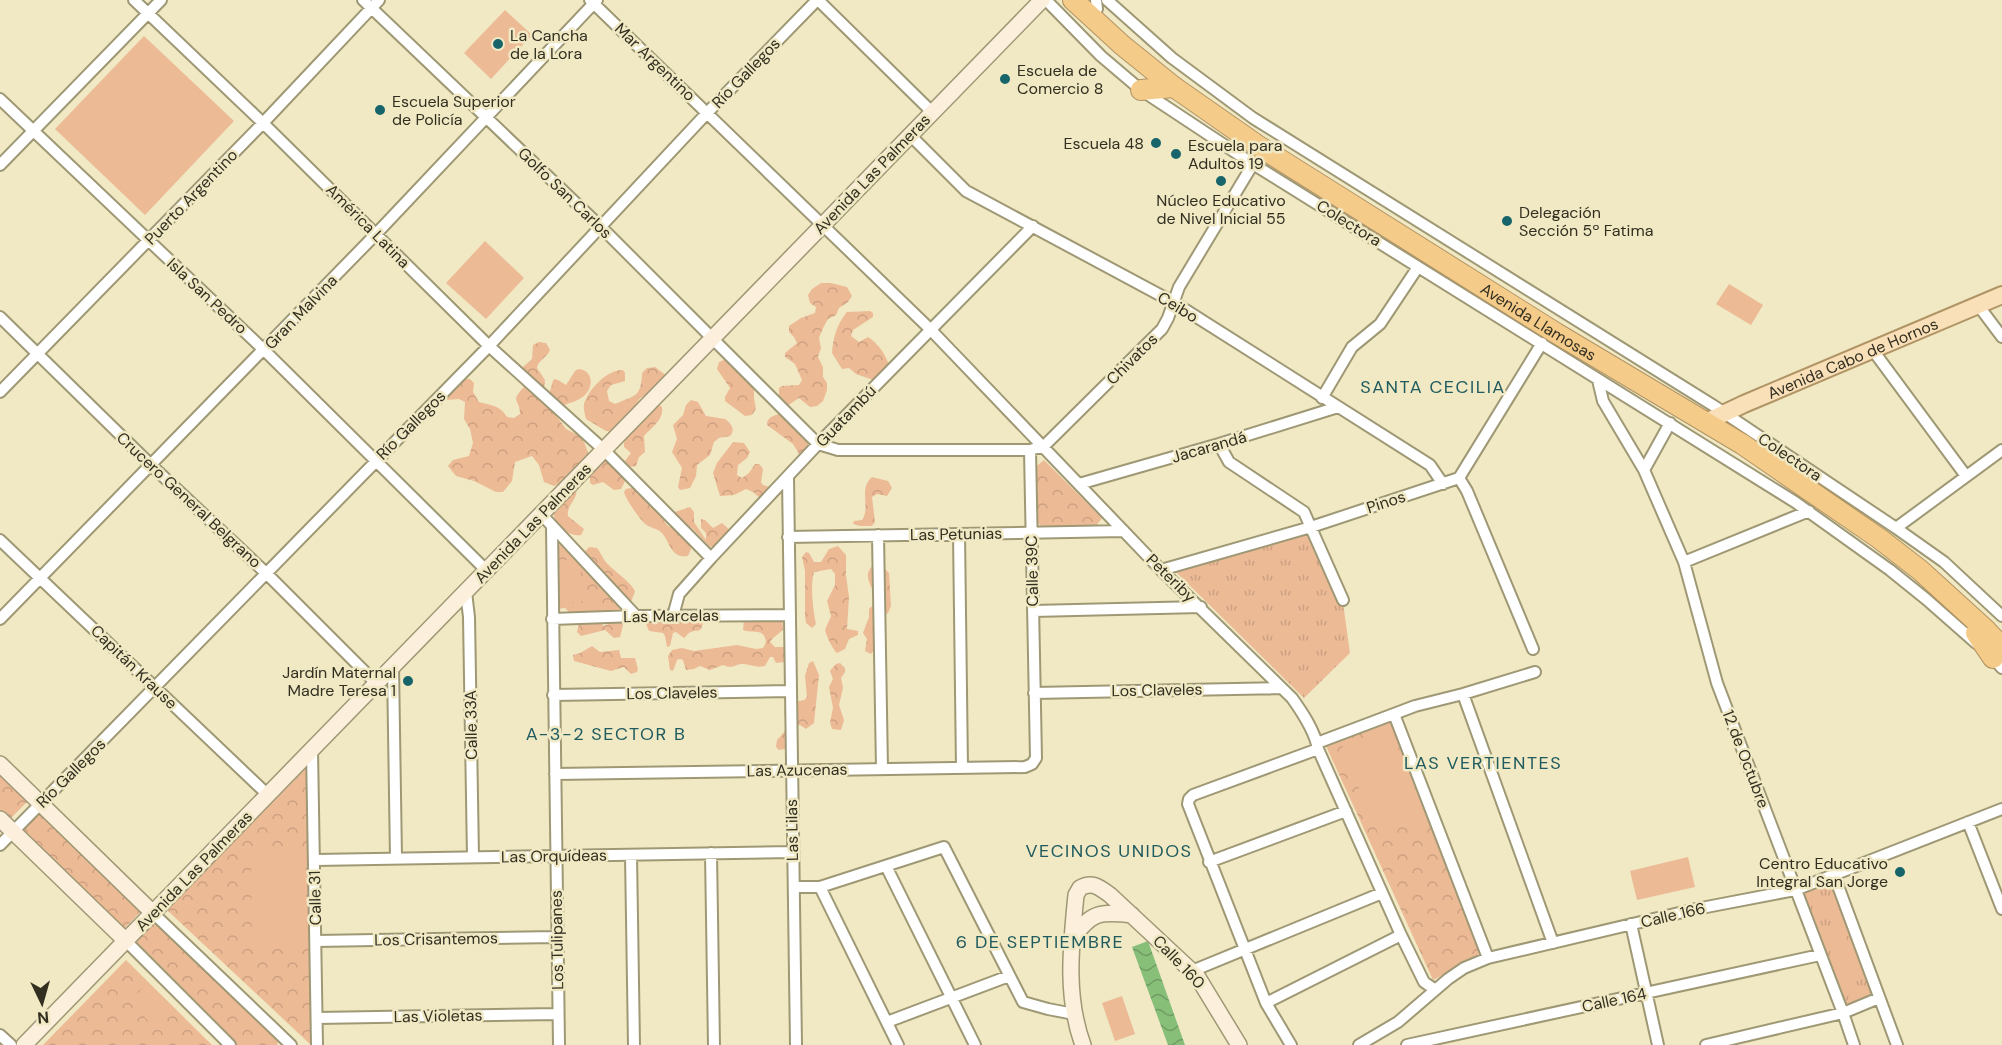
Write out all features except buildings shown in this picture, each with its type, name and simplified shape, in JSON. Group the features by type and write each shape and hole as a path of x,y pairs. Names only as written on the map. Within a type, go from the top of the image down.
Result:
{"highway":[{"name":"Avenida Llamosas","path":"1073,0 1122,45 1174,87 1257,145 1715,418 1889,532 2002,632"},
{"name":"Avenida Llamosas","path":"1097,2 1180,80 1267,142 1336,176 1415,226 1565,329"},
{"path":"1141,90 1174,87"},
{"name":"Avenida Llamosas","path":"1715,418 1762,457 1880,539 1920,570 1958,605 1999,658"}],"main road":[{"name":"Avenida Las Palmeras","path":"24,1045 466,592 487,571 547,521 604,450 1044,0"},
{"name":"Avenida Cabo de Hornos","path":"1715,418 2002,295"},
{"path":"0,764 153,913"},
{"path":"0,819 126,941"},
{"name":"Calle 160","path":"1083,1045 1074,1014 1069,964 1076,895 1080,888 1086,885 1098,886 1192,971 1206,989 1239,1045"},
{"path":"1072,939 1083,923 1095,915 1109,912 1132,915"}],"street":[{"name":"América Latina","path":"134,0 263,123 489,346 604,450 711,558"},
{"path":"0,165 161,0"},
{"path":"817,0 932,112"},
{"name":"Río Gallegos","path":"0,846 489,346 707,113 817,0"},
{"name":"Colectora","path":"1044,0 1101,56 1141,90 1253,164 1542,343 1565,329 1598,380 1809,511"},
{"name":"Mar Argentino","path":"594,1 822,226"},
{"name":"Gran Malvina","path":"0,619 376,234 594,1"},
{"name":"Golfo San Carlos","path":"371,3 486,118 601,227 818,444"},
{"name":"Puerto Argentino","path":"0,392 263,123 371,3"},
{"name":"Isla San Pedro","path":"0,99 264,350 487,571"},
{"name":"Ceibo","path":"910,135 966,191 1173,302 1430,465 1443,484"},
{"name":"Chivatos","path":"1044,446 1162,329 1179,287 1253,164"},
{"name":"Peteriby","path":"822,226 930,329 1161,570 1201,607 1300,709 1401,935 1424,982 1434,989"},
{"name":"Guatambú","path":"673,616 680,594 711,558 818,444 1033,226"},
{"path":"1322,398 1352,347 1384,319 1419,267"},
{"path":"1978,305 2002,337"},
{"name":"Crucero General Belgrano","path":"0,317 151,465 267,574 377,684"},
{"path":"1533,649 1467,491 1459,478 1542,343"},
{"path":"1872,349 1966,477"},
{"name":"12 de Octubre","path":"1598,380 1603,401 1644,470 1684,562 1717,683 1854,1045"},
{"name":"Jacarandá","path":"1079,484 1338,407"},
{"name":"Colectora","path":"1670,423 1694,425 1715,418 1896,528 1944,562 2002,616"},
{"path":"1644,470 1670,423"},
{"path":"818,444 838,450 1030,450 1044,446"},
{"path":"1219,444 1229,462 1304,512 1343,600"},
{"name":"Calle 39C","path":"1030,450 1036,758"},
{"path":"1896,528 2002,450"},
{"name":"Las Lilas","path":"788,477 796,1045"},
{"name":"Pinos","path":"1161,570 1311,527 1459,478"},
{"path":"1684,562 1809,511 1917,592 1999,658"},
{"path":"547,521 636,616"},
{"name":"Los Tulipanes","path":"547,521 552,619 559,1045"},
{"name":"Las Petunias","path":"788,537 1124,531"},
{"path":"959,534 962,768"},
{"path":"878,535 882,769"},
{"name":"Capitán Krause","path":"0,540 268,795"},
{"name":"Calle 33A","path":"466,592 469,617 473,857"},
{"path":"1033,611 1201,607"},
{"name":"Las Marcelas","path":"552,619 789,615"},
{"path":"393,667 396,858"},
{"path":"1291,1045 1266,1004 1209,862 1188,804 1189,799 1193,795 1414,706 1535,672"},
{"name":"Los Claveles","path":"1034,693 1280,688"},
{"name":"Los Claveles","path":"553,695 790,691"},
{"path":"1463,694 1553,943"},
{"path":"1394,714 1488,958"},
{"name":"Calle 31","path":"312,750 317,1045"},
{"name":"Las Azucenas","path":"555,774 1025,767 1032,764 1036,758"},
{"name":"Calle 166","path":"1359,1045 1398,1022 1434,989 1464,968 1488,958 1696,909 1795,890 2002,809"},
{"path":"1209,862 1346,811"},
{"path":"1968,822 2002,909"},
{"path":"794,887 820,886 944,847 1023,1002 1074,1014"},
{"name":"Las Orquídeas","path":"315,860 792,852"},
{"path":"711,853 714,1045"},
{"path":"631,855 634,1045"},
{"path":"886,866 975,1045"},
{"path":"1834,875 1897,1045"},
{"path":"820,886 898,1045"},
{"path":"1192,971 1382,893"},
{"path":"153,913 291,1045"},
{"path":"1631,924 1658,1045"},
{"path":"1266,1004 1401,935"},
{"name":"Los Crisantemos","path":"316,941 557,937"},
{"path":"126,941 230,1045"},
{"name":"Calle 164","path":"1407,1045 1820,955"},
{"path":"887,1022 1009,976"},
{"path":"1706,1045 1843,1013 1879,998"},
{"name":"Las Violetas","path":"317,1018 558,1014"},
{"path":"1758,1033 1761,1045"},
{"path":"0,1035 11,1045"}],"green space":[{"name":"La Cancha de la Lora","path":"505,10 532,35 491,79 464,53"},
{"path":"144,36 234,121 145,215 55,129"},
{"path":"485,241 524,278 486,319 446,283"},
{"path":"821,283 847,287 852,296 839,308 836,315 828,319 819,338 821,348 818,357 823,367 827,390 823,401 817,406 810,407 799,398 787,406 779,400 779,388 799,385 802,380 795,364 785,357 785,353 797,343 789,332 789,326 815,313 816,307 810,303 808,295"},
{"path":"1729,284 1763,305 1751,325 1716,304"},
{"path":"870,311 873,317 853,330 851,336 859,342 868,337 884,354 890,368 876,381 856,374 849,368 842,369 832,353 836,331 847,312"},
{"path":"539,342 546,343 550,350 537,368 545,380 544,390 550,407 566,429 578,435 584,442 590,457 561,483 554,486 544,482 539,465 532,456 515,462 512,481 503,492 496,492 474,481 456,476 448,466 453,460 469,456 473,443 470,429 464,419 465,402 445,398 460,379 470,379 474,383 473,392 479,402 494,406 507,417 514,418 520,414 516,398 524,387 523,367 532,359 533,345"},
{"path":"726,359 754,379 756,409 752,415 745,416 725,401 730,388 717,369 719,362"},
{"path":"655,367 667,376 658,393 641,398 630,416 614,432 606,431 586,419 584,406 586,398 605,377 617,371 623,370 625,373 625,381 611,385 607,391 609,401 615,404 636,394 639,391 642,373 647,368"},
{"path":"578,369 589,375 590,387 583,397 562,406 548,394 553,381 558,380 566,385"},
{"path":"691,400 698,402 706,416 725,419 733,431 730,436 719,438 714,442 710,455 697,465 696,476 690,488 680,490 678,487 682,468 672,452 677,439 673,425 683,415 686,405"},
{"path":"659,405 662,407 661,416 644,436 645,452 639,457 636,466 628,467 625,461 631,453 624,447 624,443 631,423 649,415 652,408"},
{"path":"786,412 798,416 809,427 807,441 809,448 803,455 799,454 793,444 767,425 771,417"},
{"path":"733,442 744,443 750,452 747,458 738,465 737,475 742,478 755,464 759,464 763,469 761,482 773,488 761,499 746,489 734,495 720,496 713,473 717,463"},
{"path":"604,457 628,475 621,489 614,490 603,482 593,485 590,483 590,473"},
{"path":"1044,460 1102,518 1096,526 1042,527 1035,520 1033,469"},
{"path":"872,477 888,481 892,488 887,496 877,494 872,497 875,522 872,526 853,524 854,521 862,520 866,487"},
{"path":"637,487 668,526 686,537 691,549 688,556 674,552 662,533 645,524 636,513 624,492 626,489"},
{"path":"576,488 576,495 568,516 584,529 581,535 571,534 563,529 556,521 553,512"},
{"path":"690,507 694,512 694,522 706,540 706,533 701,528 701,519 713,528 722,523 731,531 716,548 709,546 692,528 676,522 672,513"},
{"path":"1314,531 1342,596 1350,653 1304,698 1175,571"},
{"path":"565,542 607,581 607,574 584,553 589,547 597,548 608,565 633,588 635,592 626,613 569,612 565,608 556,609 556,547"},
{"path":"838,546 846,555 849,597 847,629 858,631 858,635 849,639 845,649 837,653 825,630 831,616 827,601 835,585 835,574 831,569 814,572 812,591 816,624 812,628 806,623 805,616 805,571 802,557 806,552 814,562 821,562 829,549"},
{"path":"559,560 580,560 582,602 560,603"},
{"path":"874,565 884,568 889,573 891,606 888,613 879,619 877,647 871,654 865,651 867,639 863,633 869,617 869,609 876,602 868,578 870,569"},
{"path":"773,616 782,617 783,630 770,642 775,647 786,647 788,657 784,662 776,663 773,657 770,657 762,667 741,664 730,667 723,665 710,670 700,666 686,670 683,660 680,659 677,660 673,671 670,670 668,656 672,650 682,648 694,651 737,645 763,648 766,642 765,637 758,632 743,630 744,619 763,622"},
{"path":"601,617 603,626 614,619 621,619 623,625 620,637 614,638 605,630 581,636 577,632 580,619"},
{"path":"687,618 692,621 701,619 703,622 701,628 684,638 676,632 673,633 670,646 667,647 663,633 649,631 646,624 656,620"},
{"path":"592,646 600,652 619,650 621,658 635,658 637,672 631,674 624,667 611,671 574,661 573,655"},
{"path":"813,661 819,675 814,723 806,729 800,725 797,726 794,736 785,749 779,750 776,747 777,740 787,727 784,711 790,703 804,700 807,697 805,676 809,663"},
{"path":"840,663 845,668 841,678 843,688 839,705 844,720 841,730 832,729 830,722 833,708 829,687 833,679 830,671"},
{"path":"1392,722 1483,954 1433,980 1326,746 1383,723"},
{"path":"1389,727 1426,817 1379,836 1342,747"},
{"path":"307,767 311,1045 167,910"},
{"path":"0,770 30,799 9,820 0,811"},
{"path":"43,808 145,907 123,930 21,831"},
{"path":"305,853 307,946 252,947 251,854"},
{"path":"1688,857 1695,887 1637,900 1630,871"},
{"path":"1833,878 1876,997 1845,1009 1801,891"},
{"path":"158,922 280,1036 277,1045 237,1045 135,946 143,929"},
{"path":"1841,925 1860,973 1842,979 1824,932"},
{"path":"126,960 212,1045 43,1045"},
{"path":"144,987 172,1014 157,1029 129,1002"},
{"path":"1122,996 1135,1034 1115,1041 1102,1003"}],"water":[{"path":"1148,941 1185,1045 1168,1045 1132,947"}],"place":[{"name":"La Cancha de la Lora","path":"498,44"},
{"name":"Escuela de Comercio 8","path":"1005,79"},
{"name":"Escuela Superior de Policía","path":"380,110"},
{"name":"Escuela 48","path":"1156,143"},
{"name":"Escuela para Adultos 19","path":"1176,154"},
{"name":"Núcleo Educativo de Nivel Inicial 55","path":"1221,181"},
{"name":"Delegación Sección 5º Fatima","path":"1507,221"},
{"name":"Jardín Maternal Madre Teresa 1","path":"408,681"},
{"name":"Centro Educativo Integral San Jorge","path":"1900,872"}],"district":[{"name":"SANTA CECILIA","path":"1433,387"},
{"name":"A-3-2 SECTOR B","path":"606,734"},
{"name":"LAS VERTIENTES","path":"1483,763"},
{"name":"VECINOS UNIDOS","path":"1109,851"},
{"name":"6 DE SEPTIEMBRE","path":"1040,942"}]}
